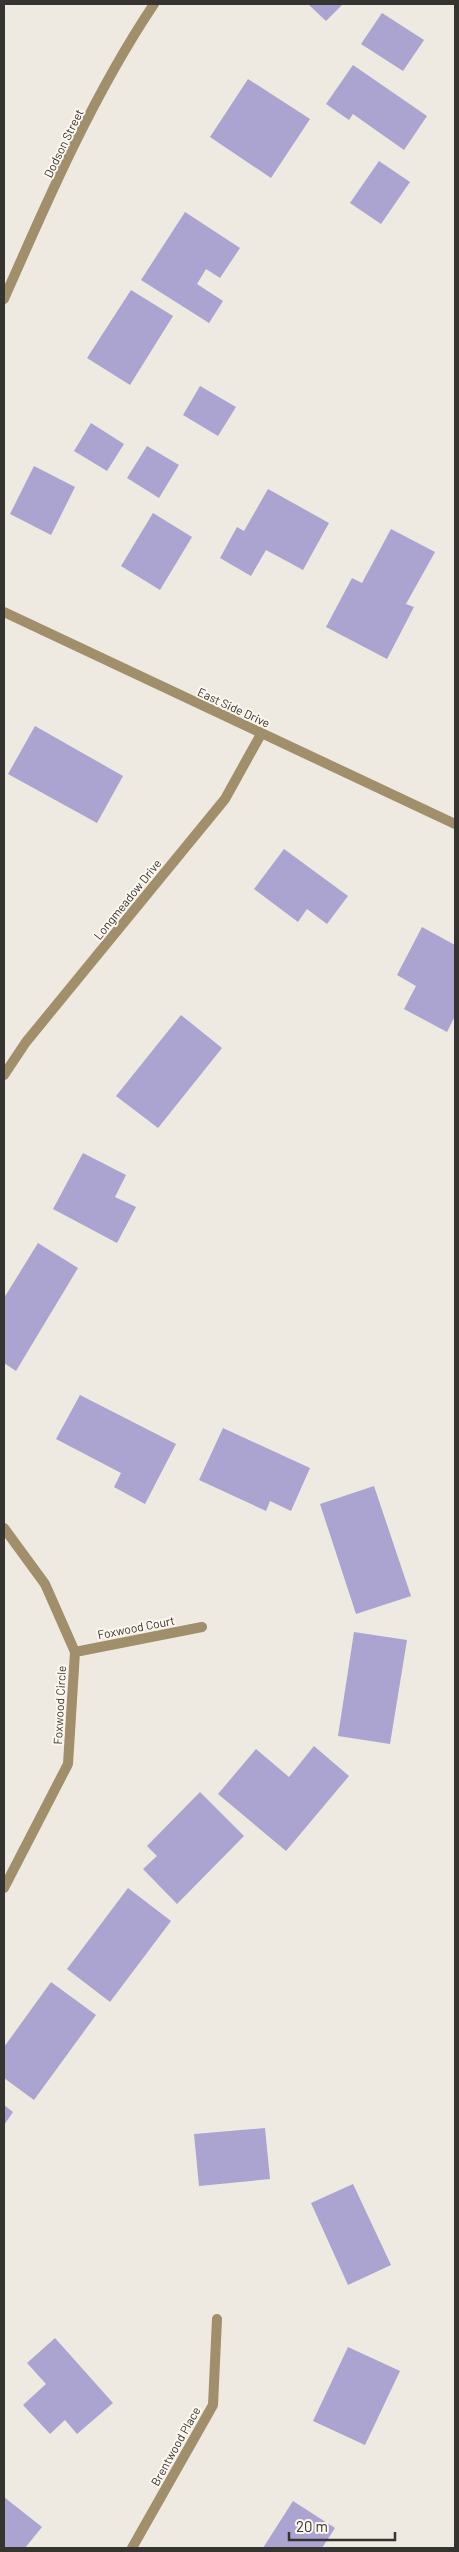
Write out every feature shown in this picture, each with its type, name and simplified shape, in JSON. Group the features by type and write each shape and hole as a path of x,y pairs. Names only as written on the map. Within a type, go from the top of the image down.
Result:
{"street":[{"name":"Dodson Street","path":"4,299 45,207 103,90 154,4"},
{"name":"East Side Drive","path":"4,612 455,824"},
{"name":"Longmeadow Drive","path":"4,1075 26,1042 225,799 261,734"},
{"name":"Foxwood Circle","path":"4,1528 45,1584 75,1652 68,1764 4,1888"},
{"name":"Foxwood Court","path":"75,1652 202,1627"},
{"name":"Brentwood Place","path":"132,2548 213,2405 218,2319"}],"building":[{"path":"308,4 343,4 326,21"},
{"path":"382,13 424,40 403,71 361,44"},
{"path":"353,65 427,116 404,150 353,114 349,120 326,104"},
{"path":"248,79 310,119 271,178 210,137"},
{"path":"379,161 410,182 381,224 350,203"},
{"path":"185,212 240,248 220,278 206,269 197,284 223,301 209,323 141,280"},
{"path":"131,290 173,316 130,385 87,358"},
{"path":"200,386 236,407 218,436 183,415"},
{"path":"91,423 124,444 107,471 74,451"},
{"path":"147,446 179,465 159,498 127,478"},
{"path":"34,466 75,487 51,535 10,514"},
{"path":"268,489 329,523 303,570 266,550 251,576 220,558 237,527 244,531"},
{"path":"153,513 192,537 160,590 121,566"},
{"path":"391,529 435,552 406,604 414,607 387,659 326,627 352,578 362,583"},
{"path":"35,726 123,776 97,823 8,774"},
{"path":"284,849 348,896 327,924 307,909 298,922 254,889"},
{"path":"422,927 455,945 455,1016 447,1032 404,1009 416,986 397,975"},
{"path":"181,1015 222,1048 158,1128 116,1096"},
{"path":"83,1153 126,1175 115,1197 136,1207 117,1243 53,1209"},
{"path":"38,1243 78,1268 16,1371 4,1363 4,1298"},
{"path":"80,1395 176,1444 145,1504 114,1487 121,1473 56,1439"},
{"path":"223,1428 310,1468 291,1511 270,1501 266,1511 199,1480"},
{"path":"374,1486 411,1596 356,1614 320,1504"},
{"path":"354,1632 407,1640 390,1744 338,1736"},
{"path":"314,1746 349,1776 286,1851 218,1794 256,1749 289,1777"},
{"path":"200,1792 244,1836 177,1904 143,1869 157,1856 147,1846"},
{"path":"128,1888 171,1921 110,2002 67,1969"},
{"path":"51,1982 96,2015 34,2100 4,2078 4,2047"},
{"path":"4,2105 13,2112 4,2125"},
{"path":"265,2128 270,2179 199,2186 194,2134"},
{"path":"353,2184 391,2265 348,2285 311,2203"},
{"path":"55,2338 113,2403 77,2434 65,2420 50,2434 23,2405 46,2384 27,2363"},
{"path":"348,2347 400,2371 365,2445 313,2421"},
{"path":"4,2497 42,2527 25,2548 4,2548"},
{"path":"293,2501 335,2528 322,2548 263,2548"}]}
